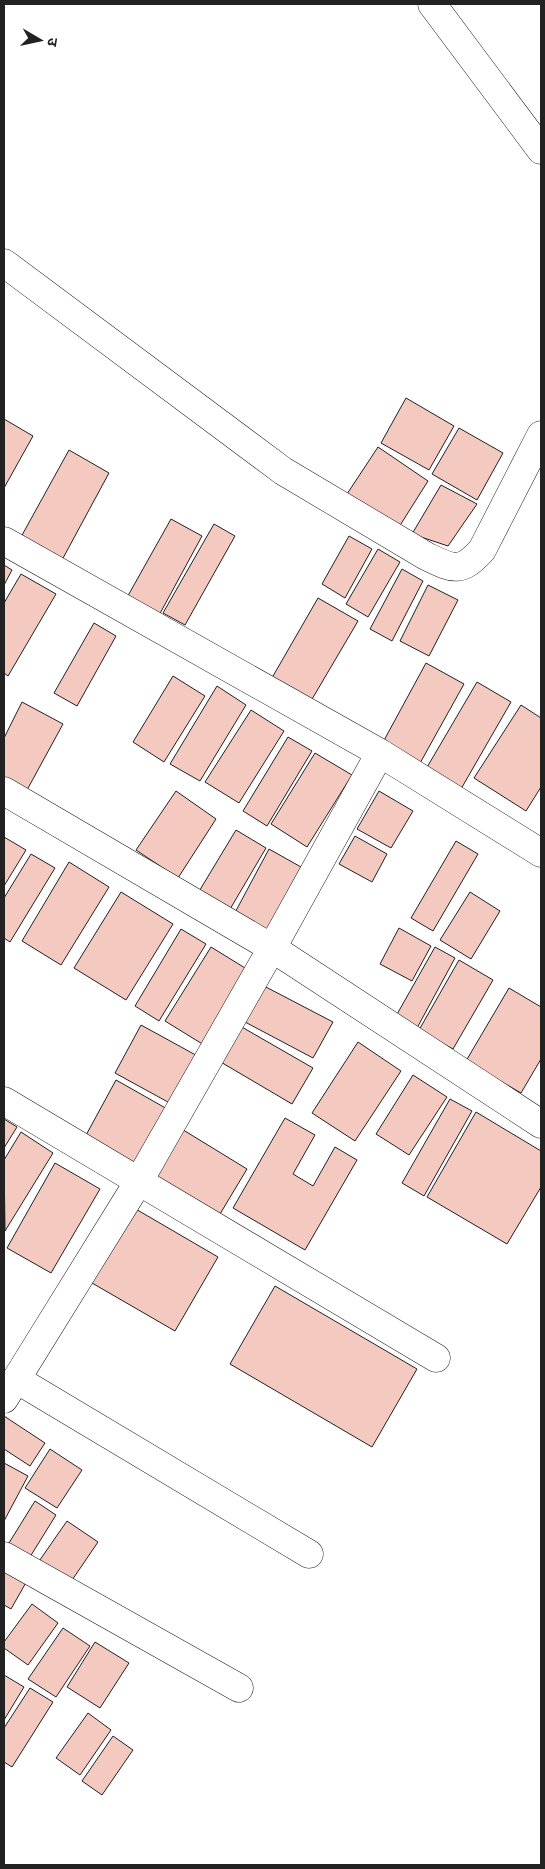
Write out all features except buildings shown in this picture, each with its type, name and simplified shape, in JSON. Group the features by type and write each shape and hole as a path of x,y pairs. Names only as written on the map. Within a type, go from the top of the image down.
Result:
{"street":[{"path":"432,4 541,150"},
{"path":"4,263 283,470 426,556 446,565 459,568 471,562 482,550 541,435"},
{"path":"4,541 380,753 541,853"},
{"path":"309,1554 10,1389 139,1181 272,948 380,753"},
{"path":"4,791 272,948 541,1124"},
{"path":"4,1102 436,1358"},
{"path":"4,1556 239,1688"}]}
